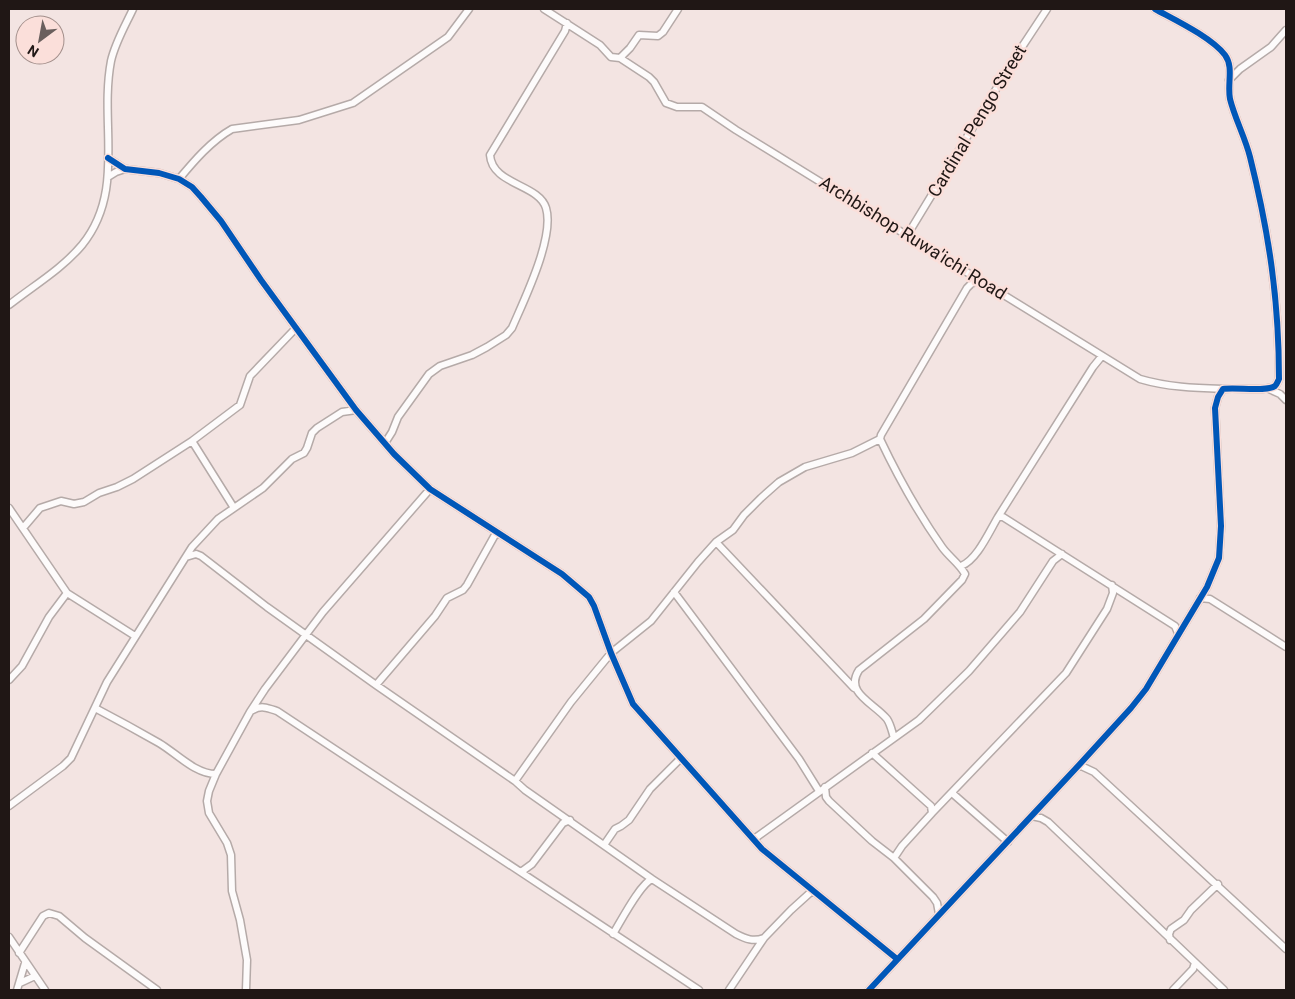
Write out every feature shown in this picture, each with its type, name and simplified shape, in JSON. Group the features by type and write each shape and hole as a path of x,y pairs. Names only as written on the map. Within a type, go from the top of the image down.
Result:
{"street":[{"path":"9,306 59,267 82,244 95,225 104,204 108,177 111,63 116,45 133,9"},
{"path":"179,179 195,159 232,129 299,120 353,103 448,38 469,9"},
{"path":"544,9 600,45 611,57 620,58 639,35 654,37 663,32 678,9"},
{"name":"Cardinal Pengo Street","path":"908,234 1018,53 1047,9"},
{"path":"1155,9 1217,47 1226,56 1229,63 1228,87 1231,101 1249,155 1273,268 1278,319 1279,379 1284,398"},
{"path":"385,443 398,417 429,374 440,366 472,355 488,347 512,328 544,246 548,221 547,210 539,197 498,172 492,166 490,155 570,24"},
{"path":"1229,81 1240,69 1271,47 1286,30"},
{"name":"Archbishop Ruwa'ichi Road","path":"620,58 649,77 654,82 666,104 677,107 702,107 736,130 908,234 1140,379 1189,388 1269,389"},
{"path":"108,158 124,169"},
{"path":"108,177 124,169 159,173 179,179 192,187 221,221 356,410 385,443 430,489 562,574 589,596 633,704 762,849 897,960"},
{"path":"515,781 571,702 611,653 651,621 716,542 733,530 744,515 779,482 805,466 852,452 880,439 884,429 967,288 980,280"},
{"path":"23,528 40,508 61,501 74,504 84,502 99,493 118,487 133,479 192,441 240,404 250,376 296,328"},
{"path":"960,566 966,564 974,557 1093,367 1102,356"},
{"path":"1279,379 1276,385 1269,389 1284,398"},
{"path":"871,990 939,914 1079,765 1146,689 1200,598 1215,569 1218,558 1221,526 1216,408 1218,397 1223,389"},
{"path":"9,806 71,758 107,682 192,547 218,519 263,488 292,459 304,452 312,433 317,428 342,412 356,410"},
{"path":"857,691 854,677 859,670 924,619 962,580 965,574 960,566 943,549 901,482 880,439"},
{"path":"192,441 234,508"},
{"path":"246,990 247,960 240,920 232,891 231,855 227,843 209,813 207,801 209,792 216,774 250,712 306,635 323,612 430,489"},
{"path":"9,508 67,593 135,636"},
{"path":"998,517 1008,519 1042,543 1112,585 1175,626 1178,633"},
{"path":"376,685 435,616 447,598 463,590 467,585 496,533"},
{"path":"716,542 857,691 887,719 894,738"},
{"path":"186,557 196,554 201,556 267,608 652,879 736,934 750,940 764,938"},
{"path":"754,839 919,720 969,671 1020,612 1047,568 1062,554"},
{"path":"894,858 902,846 932,813 1066,674 1106,609 1113,593 1112,585"},
{"path":"674,592 799,759 819,791"},
{"path":"9,680 22,666 49,617 67,593"},
{"path":"1200,598 1210,599 1286,647"},
{"path":"250,712 258,707 266,707 277,711 699,990"},
{"path":"95,708 161,744 193,766 210,774 216,774"},
{"path":"872,753 928,802 932,813"},
{"path":"604,845 615,829 629,820 650,788 680,759"},
{"path":"1079,765 1094,772 1218,884 1286,949"},
{"path":"825,787 826,797 829,801 872,841 894,858 933,897 939,914"},
{"path":"952,793 1008,842"},
{"path":"1032,816 1048,822 1224,990"},
{"path":"521,872 532,864 563,823 570,820"},
{"path":"613,934 637,895 648,880 652,879"},
{"path":"1170,940 1169,934 1171,929 1184,920 1191,910 1218,884"},
{"path":"729,990 764,938 812,891"},
{"path":"19,952 44,916 49,913 59,916 84,938 157,990"},
{"path":"9,937 44,990"},
{"path":"750,940 752,955"},
{"path":"17,990 25,963"},
{"path":"1173,990 1193,969 1195,963"},
{"path":"20,983 34,976"}],"cycle path":[{"path":"869,990 1079,765 1146,689 1207,587 1219,558 1221,526 1215,408 1218,397 1223,389 1271,388 1275,386 1279,379 1275,294 1268,240 1250,157 1230,99 1228,60 1219,48 1202,35 1155,9"},
{"path":"108,158 125,169 159,173 179,179 192,187 221,221 261,280 356,410 394,454 430,489 562,574 589,597 633,704 762,849 897,959"}]}
